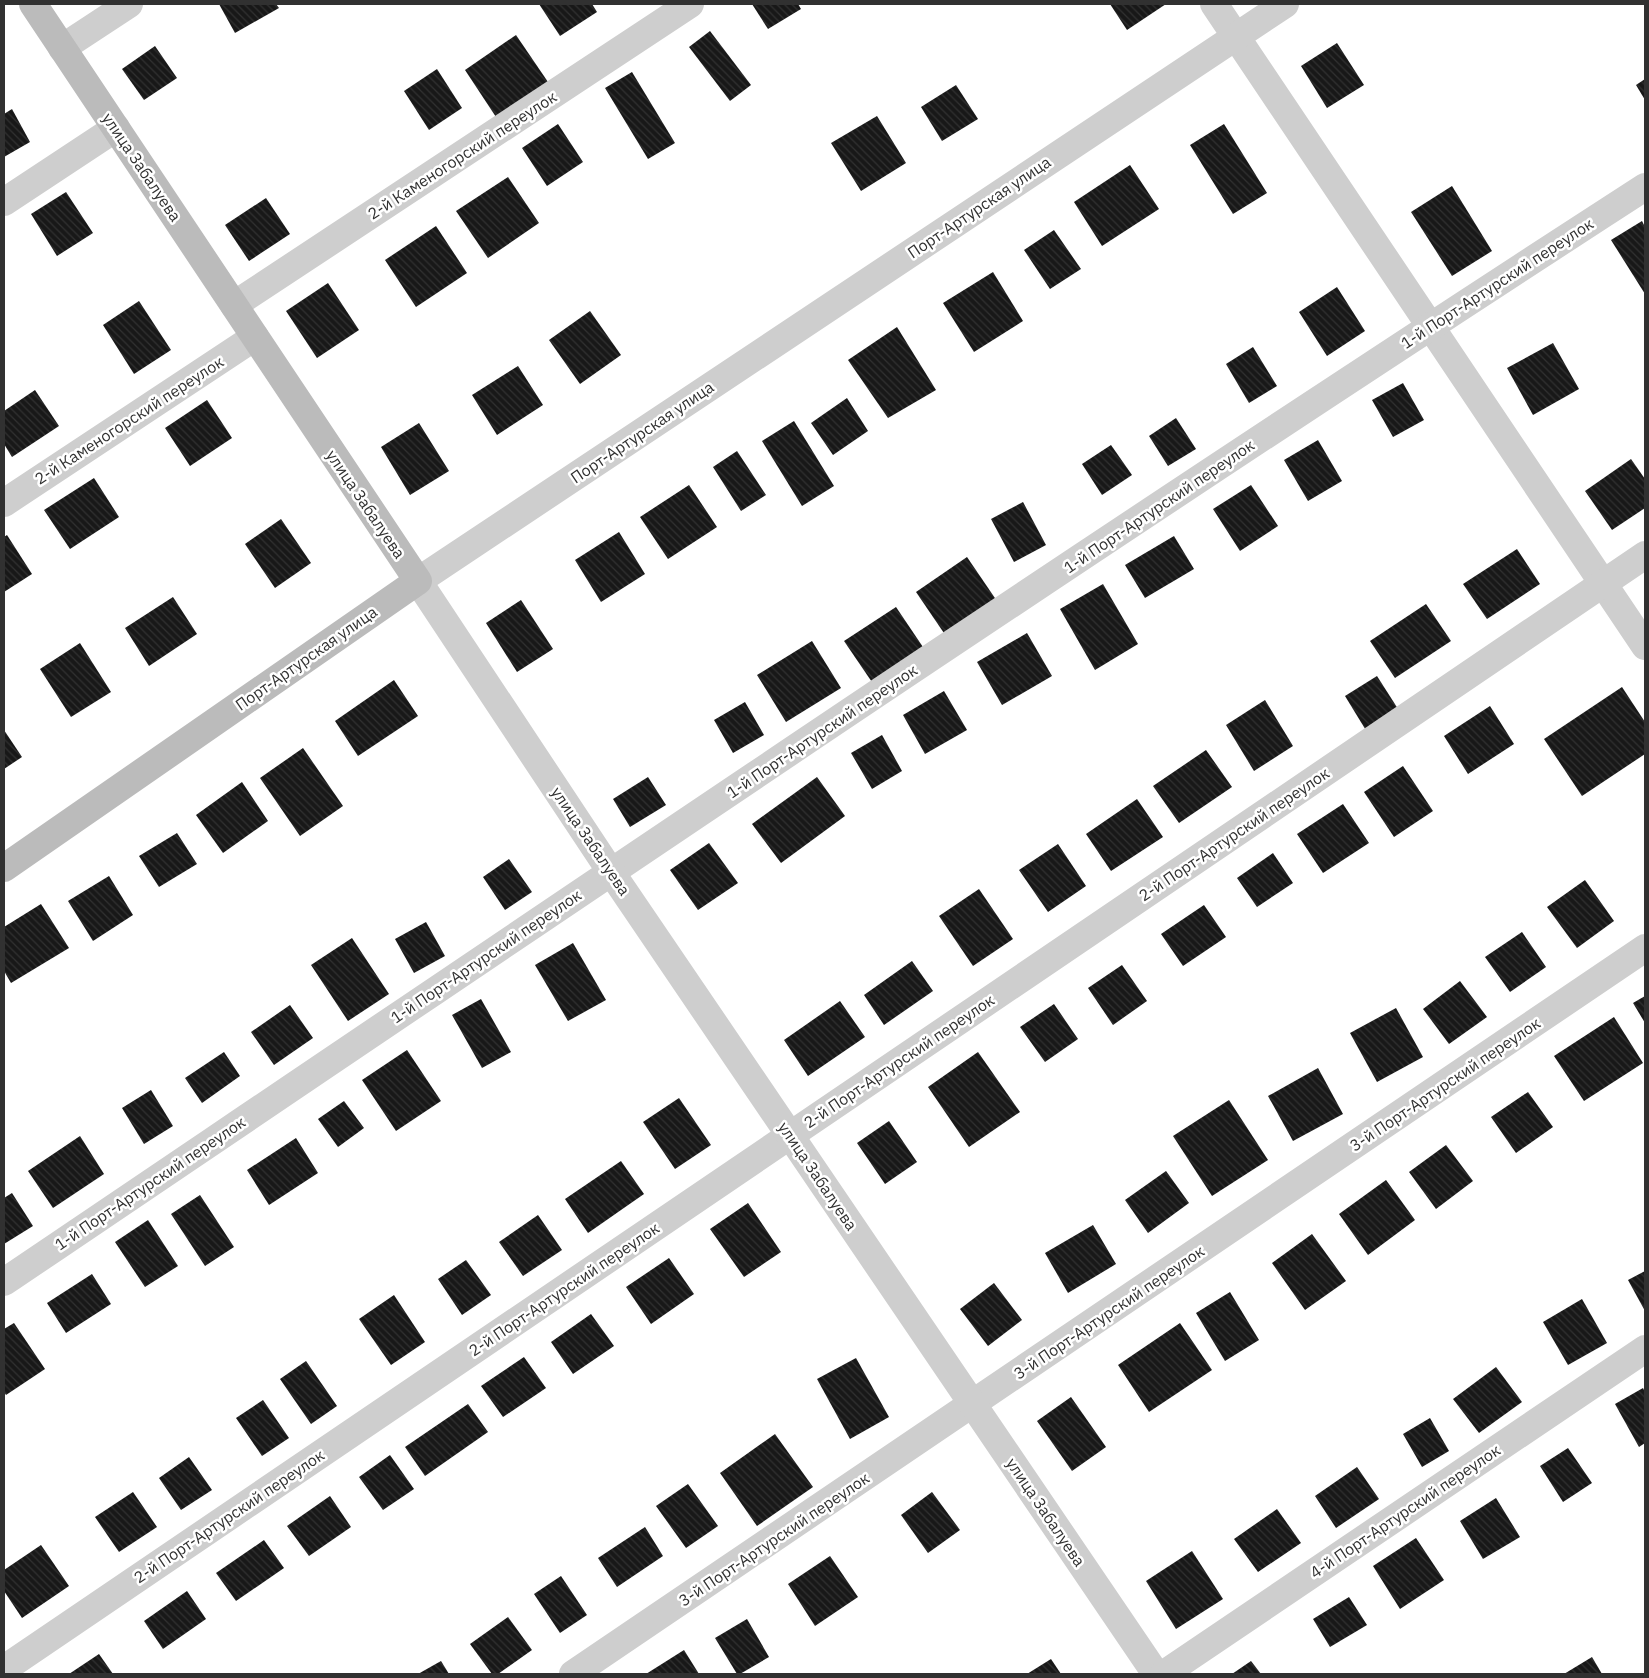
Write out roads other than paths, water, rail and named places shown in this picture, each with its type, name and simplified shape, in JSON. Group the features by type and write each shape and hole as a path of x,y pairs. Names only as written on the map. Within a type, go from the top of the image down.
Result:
{"street":[{"name":"улица Забалуева","path":"33,4 612,872 1156,1674"},
{"path":"62,48 129,4"},
{"name":"2-й Каменогорский переулок","path":"234,305 690,4"},
{"path":"1214,4 1645,646"},
{"name":"Порт-Артурская улица","path":"4,868 418,581 1285,4"},
{"path":"4,202 116,128"},
{"name":"1-й Порт-Артурский переулок","path":"4,1282 612,872 1431,326 1645,187"},
{"name":"2-й Каменогорский переулок","path":"4,503 255,337"},
{"name":"2-й Порт-Артурский переулок","path":"4,1669 1645,555"},
{"name":"3-й Порт-Артурский переулок","path":"573,1674 1645,948"},
{"name":"4-й Порт-Артурский переулок","path":"1164,1674 1645,1349"}]}
